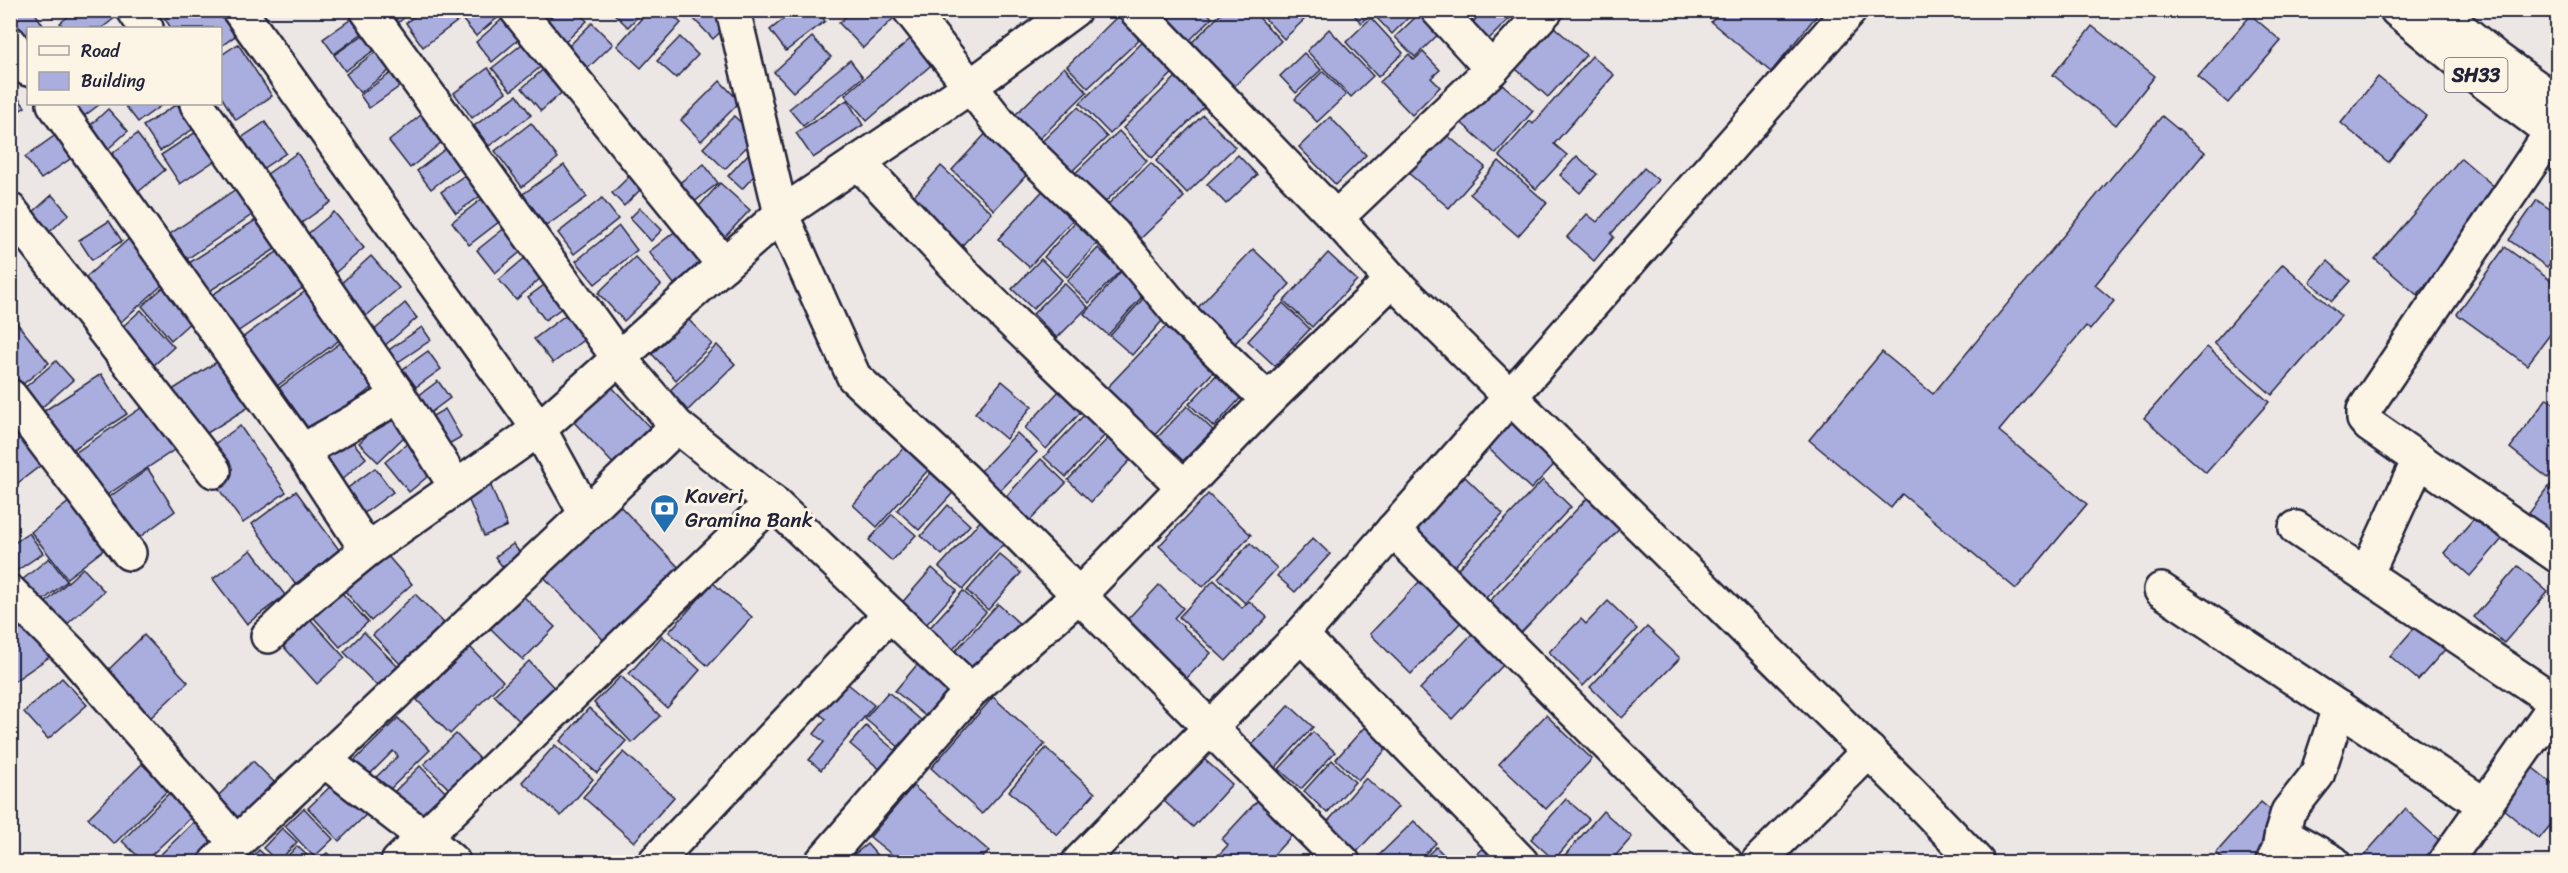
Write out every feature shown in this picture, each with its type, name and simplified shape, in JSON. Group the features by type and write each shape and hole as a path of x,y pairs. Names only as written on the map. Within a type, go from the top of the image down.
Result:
{"street":[{"path":"134,10 145,27"},
{"path":"239,10 539,429 586,514"},
{"path":"367,10 618,357 677,426 772,502 971,691"},
{"path":"516,10 724,266"},
{"path":"733,10 781,214 854,377 964,479 1343,862"},
{"path":"910,10 1004,129 1114,235 1181,316 1268,400"},
{"path":"268,636 306,599 367,550 539,429 781,214 971,87 1074,10"},
{"path":"1136,10 1336,218 1392,280 1869,751 1977,862"},
{"path":"1438,10 1492,69"},
{"path":"1336,218 1492,69 1546,10"},
{"path":"1093,858 1209,729 1301,635 1850,10"},
{"name":"SH33","path":"2397,10 2555,124"},
{"name":"SH33","path":"2438,10 2496,59 2555,124"},
{"path":"10,43 27,68"},
{"path":"55,105 302,451 367,550"},
{"path":"198,105 399,396 456,487"},
{"path":"2555,124 2364,410 2364,419 2369,425 2558,556"},
{"path":"858,162 972,283 1183,486"},
{"path":"10,210 214,471"},
{"path":"822,862 971,691 1078,596 1268,400 1392,280"},
{"path":"10,396 129,553"},
{"path":"302,451 399,396"},
{"path":"10,592 71,653 226,853 326,761 677,426"},
{"path":"2366,575 2419,460"},
{"path":"398,862 772,502"},
{"path":"2296,528 2557,702 2445,862"},
{"path":"1394,530 1725,862"},
{"path":"2161,590 2485,805"},
{"path":"655,862 890,614"},
{"path":"1301,635 1521,862"},
{"path":"2333,862 2277,848 2288,812 2317,774 2339,708"},
{"path":"1758,862 1869,751"},
{"path":"326,761 453,862"}],"building":[{"path":"16,10 33,10 43,25 27,27 27,37 14,46 10,41 10,14"},
{"path":"76,10 110,10 116,17 103,27 63,27 60,23"},
{"path":"177,10 217,10 235,36 222,46 222,27 170,27 165,19"},
{"path":"382,10 414,10 394,26"},
{"path":"422,10 452,10 459,20 423,47 406,23"},
{"path":"473,10 501,10 503,13 476,36 462,19"},
{"path":"558,10 576,10 587,21 559,48 540,28"},
{"path":"610,10 644,10 628,27"},
{"path":"649,10 667,10 681,23 641,68 617,46"},
{"path":"699,10 738,10 740,13 713,39 692,17"},
{"path":"795,10 817,10 825,21 786,51 770,30"},
{"path":"853,10 892,10 897,15 863,48 839,23"},
{"path":"1156,10 1205,10 1212,18 1187,43"},
{"path":"1225,10 1252,10 1281,41 1223,97 1181,53"},
{"path":"1257,10 1300,10 1307,17 1284,39"},
{"path":"1350,10 1374,10 1361,23"},
{"path":"1379,10 1416,10 1392,34 1374,15"},
{"path":"1423,10 1449,24 1415,57 1395,37"},
{"path":"1472,10 1518,10 1484,44 1468,27 1476,19 1470,13"},
{"path":"1701,10 1716,10 1710,18"},
{"path":"1720,10 1821,10 1771,72 1711,22"},
{"path":"1123,11 1145,34 1088,88 1067,66"},
{"path":"508,14 525,34 492,62 476,42"},
{"path":"357,15 368,29 334,54 323,39"},
{"path":"2251,15 2281,41 2228,103 2198,77"},
{"path":"1371,18 1403,53 1378,77 1346,42"},
{"path":"1546,20 1586,55 1548,97 1509,63"},
{"path":"592,23 613,44 588,68 568,47"},
{"path":"2092,26 2155,76 2116,125 2053,75"},
{"path":"1329,29 1373,76 1351,97 1307,51"},
{"path":"369,31 380,46 345,71 334,55"},
{"path":"915,35 937,60 867,121 845,95"},
{"path":"680,37 698,55 676,78 657,61"},
{"path":"812,37 831,57 793,92 774,72"},
{"path":"1148,37 1178,68 1110,134 1080,103"},
{"path":"526,41 544,64 511,91 492,68"},
{"path":"238,44 272,96 236,120 222,98 222,55"},
{"path":"381,48 394,67 360,93 346,74"},
{"path":"1423,52 1440,70 1431,78 1440,87 1412,115 1380,82 1409,54 1414,60"},
{"path":"1304,53 1321,70 1296,93 1280,76"},
{"path":"1592,56 1614,75 1554,144 1567,155 1536,189 1499,156 1530,121 1533,124"},
{"path":"850,60 863,77 803,126 789,109"},
{"path":"547,66 567,88 541,111 522,88"},
{"path":"1064,67 1087,92 1030,148 1007,123"},
{"path":"488,68 506,92 472,118 454,93"},
{"path":"397,69 406,82 369,108 360,95"},
{"path":"1323,71 1346,95 1317,122 1295,99"},
{"path":"1177,76 1206,105 1152,158 1123,128"},
{"path":"1493,76 1533,111 1496,154 1456,118"},
{"path":"2378,77 2426,116 2388,162 2341,123"},
{"path":"720,81 740,102 701,141 681,120"},
{"path":"10,87 25,107 10,117"},
{"path":"517,95 531,115 489,146 474,126"},
{"path":"847,100 863,125 813,158 796,133"},
{"path":"60,105 99,105 75,123"},
{"path":"125,105 162,105 138,122"},
{"path":"178,105 193,129 160,151 143,126"},
{"path":"1078,107 1107,137 1063,180 1034,149"},
{"path":"108,109 128,131 99,157 80,135"},
{"path":"427,110 448,137 410,168 389,141"},
{"path":"1203,115 1235,147 1187,193 1156,161"},
{"path":"734,116 756,137 725,169 703,148"},
{"path":"2162,116 2205,152 2095,285 2114,301 2090,330 2086,326 1999,431 2087,504 2016,589 1902,494 1891,508 1809,440 1882,352 1933,394"},
{"path":"1330,117 1366,155 1336,185 1299,147"},
{"path":"265,122 286,153 253,175 232,144"},
{"path":"531,123 558,158 522,187 495,151"},
{"path":"991,128 1033,168 994,210 952,170"},
{"path":"199,130 217,159 180,184 161,155"},
{"path":"1441,130 1485,167 1449,208 1406,171"},
{"path":"1119,131 1147,161 1096,211 1067,181"},
{"path":"57,134 73,157 41,179 25,157"},
{"path":"137,134 165,170 132,197 103,161"},
{"path":"453,143 467,161 431,189 417,171"},
{"path":"750,152 764,165 742,189 728,176"},
{"path":"297,153 331,202 287,233 253,184"},
{"path":"1238,155 1257,175 1226,204 1207,184"},
{"path":"1577,156 1597,174 1580,193 1560,175"},
{"path":"2461,158 2503,194 2417,295 2375,259"},
{"path":"1499,161 1547,203 1518,236 1470,194"},
{"path":"1151,163 1184,197 1132,247 1099,213"},
{"path":"704,164 718,183 688,207 673,188"},
{"path":"564,165 587,197 546,226 523,194"},
{"path":"941,166 992,213 957,251 906,205"},
{"path":"475,168 489,190 456,213 441,192"},
{"path":"1644,168 1658,180 1611,234 1614,237 1594,261 1567,237 1587,214 1597,222"},
{"path":"637,169 649,181 624,206 612,193"},
{"path":"720,183 750,210 721,241 692,214"},
{"path":"1050,183 1081,211 1029,267 998,239"},
{"path":"242,185 259,210 187,259 170,234"},
{"path":"52,195 69,214 40,241 22,222"},
{"path":"487,195 504,218 469,245 452,222"},
{"path":"602,198 618,219 574,254 558,233"},
{"path":"2537,200 2558,215 2558,253 2547,267 2509,240"},
{"path":"640,208 662,230 651,241 630,218"},
{"path":"334,212 364,248 335,273 305,236"},
{"path":"1084,212 1107,232 1067,277 1044,257"},
{"path":"262,216 280,246 208,292 189,263"},
{"path":"109,221 122,241 92,260 79,240"},
{"path":"511,223 529,245 495,273 477,250"},
{"path":"619,226 637,250 595,284 576,261"},
{"path":"682,226 707,258 674,284 649,252"},
{"path":"133,235 170,278 113,329 76,286"},
{"path":"2505,247 2558,286 2558,324 2527,365 2457,314"},
{"path":"283,248 307,285 237,332 212,295"},
{"path":"1098,248 1121,270 1089,303 1067,281"},
{"path":"1253,249 1290,284 1227,352 1189,317"},
{"path":"1328,253 1357,280 1312,327 1284,301"},
{"path":"371,256 399,288 365,317 338,286"},
{"path":"527,256 543,276 516,300 499,280"},
{"path":"635,257 661,285 624,321 598,293"},
{"path":"1041,259 1062,280 1033,309 1012,289"},
{"path":"2328,261 2350,281 2332,301 2310,282"},
{"path":"2283,264 2341,316 2272,395 2214,343"},
{"path":"1123,269 1147,291 1108,335 1084,314"},
{"path":"175,277 204,310 171,340 142,306"},
{"path":"555,277 573,300 545,320 528,297"},
{"path":"1064,283 1088,307 1057,338 1033,314"},
{"path":"307,290 342,338 273,389 238,341"},
{"path":"1148,293 1170,312 1132,355 1110,336"},
{"path":"405,303 417,318 383,347 371,333"},
{"path":"1283,303 1310,329 1275,366 1248,341"},
{"path":"141,310 174,347 144,374 111,337"},
{"path":"567,314 586,338 553,363 534,339"},
{"path":"12,317 49,363 17,389 10,381"},
{"path":"688,319 712,344 676,380 652,354"},
{"path":"1168,324 1216,369 1151,439 1102,393"},
{"path":"422,327 431,340 395,364 386,352"},
{"path":"351,335 384,379 311,432 279,388"},
{"path":"717,345 735,364 681,417 662,398"},
{"path":"2207,347 2269,402 2206,473 2144,418"},
{"path":"428,351 441,369 416,387 403,369"},
{"path":"223,358 252,405 193,442 164,395"},
{"path":"56,361 73,380 39,410 22,390"},
{"path":"1223,368 1247,391 1214,427 1189,404"},
{"path":"101,374 127,414 69,452 44,411"},
{"path":"438,381 450,398 426,416 414,399"},
{"path":"1002,381 1032,406 1006,439 975,413"},
{"path":"610,385 656,434 618,469 572,420"},
{"path":"1059,391 1081,412 1046,449 1025,428"},
{"path":"2547,398 2558,406 2558,465 2548,478 2510,448"},
{"path":"144,406 174,450 104,497 75,453"},
{"path":"1187,406 1213,430 1180,464 1155,440"},
{"path":"1521,407 1567,451 1531,489 1485,445"},
{"path":"445,409 461,437 445,446 429,418"},
{"path":"1085,414 1106,434 1066,477 1044,457"},
{"path":"388,415 407,434 378,462 359,443"},
{"path":"21,423 49,459 10,489 10,431"},
{"path":"240,426 286,492 243,523 196,457"},
{"path":"1017,433 1037,452 1000,491 980,472"},
{"path":"348,436 366,458 337,484 318,461"},
{"path":"1110,436 1133,457 1091,502 1068,480"},
{"path":"913,437 938,459 877,527 853,505"},
{"path":"408,443 432,473 409,492 385,462"},
{"path":"1041,459 1066,483 1023,528 998,505"},
{"path":"939,464 961,484 919,530 897,510"},
{"path":"375,468 393,492 363,514 345,490"},
{"path":"148,469 175,511 133,542 104,501"},
{"path":"2558,475 2558,534 2555,537 2527,516"},
{"path":"1464,476 1503,514 1448,573 1408,535"},
{"path":"1543,480 1571,507 1484,600 1455,572"},
{"path":"491,486 507,526 484,536 467,496"},
{"path":"1596,489 1628,520 1518,636 1486,605"},
{"path":"296,491 340,551 295,584 252,524"},
{"path":"1208,494 1251,535 1203,587 1159,546"},
{"path":"75,497 111,544 67,578 31,532"},
{"path":"2490,500 2516,523 2470,576 2444,553"},
{"path":"619,505 685,574 610,647 544,577"},
{"path":"948,505 970,525 942,555 921,536"},
{"path":"892,514 916,535 892,561 869,540"},
{"path":"983,518 1007,540 963,589 939,567"},
{"path":"29,533 43,553 12,574 10,546"},
{"path":"1313,538 1330,554 1295,592 1277,576"},
{"path":"1250,543 1277,568 1245,603 1218,578"},
{"path":"513,544 529,564 511,578 495,557"},
{"path":"251,550 285,595 247,624 213,579"},
{"path":"386,554 412,584 371,621 345,591"},
{"path":"999,554 1021,573 988,610 967,591"},
{"path":"49,558 67,581 40,603 22,580"},
{"path":"2518,566 2548,592 2504,643 2474,617"},
{"path":"83,568 104,591 64,627 44,604"},
{"path":"932,568 957,590 924,627 900,605"},
{"path":"1214,580 1242,608 1249,601 1267,617 1226,661 1179,617"},
{"path":"1421,580 1463,620 1411,674 1370,634"},
{"path":"713,583 752,617 708,666 669,632"},
{"path":"1159,585 1183,608 1174,618 1211,653 1185,680 1124,623"},
{"path":"963,591 986,612 948,655 924,634"},
{"path":"342,593 368,622 340,647 314,618"},
{"path":"520,593 555,627 523,660 488,626"},
{"path":"415,594 444,623 401,665 373,635"},
{"path":"1608,601 1637,629 1583,686 1549,652 1581,619 1586,624"},
{"path":"2436,603 2464,628 2418,680 2390,656"},
{"path":"998,604 1023,627 976,680 950,657"},
{"path":"311,620 345,658 317,684 283,646"},
{"path":"33,621 55,653 10,684 10,637"},
{"path":"1647,627 1680,658 1622,718 1590,687"},
{"path":"364,632 399,668 379,688 344,652"},
{"path":"1473,633 1505,663 1452,719 1420,689"},
{"path":"144,635 188,682 146,722 102,676"},
{"path":"662,636 700,670 667,708 629,674"},
{"path":"470,647 503,681 450,734 417,700"},
{"path":"921,660 956,689 930,720 895,691"},
{"path":"529,661 562,696 528,730 494,695"},
{"path":"621,676 660,716 632,743 594,703"},
{"path":"62,678 87,705 48,739 24,712"},
{"path":"843,680 874,705 821,770 809,760 824,742 814,734 826,719 817,712"},
{"path":"888,692 922,721 900,748 865,719"},
{"path":"993,697 1045,744 982,814 931,768"},
{"path":"1289,705 1313,727 1275,768 1251,746"},
{"path":"589,708 626,741 597,773 560,741"},
{"path":"1546,715 1592,759 1546,809 1499,764"},
{"path":"398,718 430,750 384,795 371,782 398,756 393,751 366,778 352,763"},
{"path":"1369,722 1392,743 1358,780 1336,759"},
{"path":"866,726 897,752 882,771 850,744"},
{"path":"1313,732 1335,752 1301,789 1279,769"},
{"path":"456,734 488,767 457,797 424,764"},
{"path":"555,745 593,779 561,816 522,782"},
{"path":"1046,748 1095,793 1057,835 1009,791"},
{"path":"1195,751 1232,784 1193,827 1156,794"},
{"path":"624,752 674,797 634,842 583,797"},
{"path":"1332,760 1355,782 1327,813 1304,791"},
{"path":"253,761 280,788 235,833 208,806"},
{"path":"142,764 168,790 114,844 88,818"},
{"path":"2528,764 2558,788 2558,816 2539,839 2496,803"},
{"path":"420,766 451,798 419,830 388,798"},
{"path":"339,778 370,811 339,841 308,808"},
{"path":"1366,778 1398,807 1353,856 1322,828"},
{"path":"178,784 201,808 144,862 122,841"},
{"path":"913,786 989,851 979,862 901,862 870,837"},
{"path":"1566,799 1589,819 1554,860 1531,839"},
{"path":"1258,800 1294,833 1267,862 1212,862 1228,845 1222,839"},
{"path":"2261,802 2286,823 2251,862 2227,862 2216,853"},
{"path":"304,808 333,839 314,857 285,826"},
{"path":"2405,809 2440,841 2421,862 2358,862"},
{"path":"1603,811 1632,837 1610,862 1559,862"},
{"path":"201,815 226,840 204,862 153,862"},
{"path":"1414,821 1436,843 1417,862 1372,862"},
{"path":"282,828 297,842 278,862 263,848"},
{"path":"1490,841 1512,862 1468,862"},
{"path":"867,844 883,862 845,862"},
{"path":"297,846 310,858 306,862 282,862"},
{"path":"1436,847 1451,862 1420,862"},
{"path":"259,850 272,862 247,862"},
{"path":"327,853 336,862 316,862"}],"place":[{"name":"Kaveri Gramina Bank","path":"664,534"}]}
